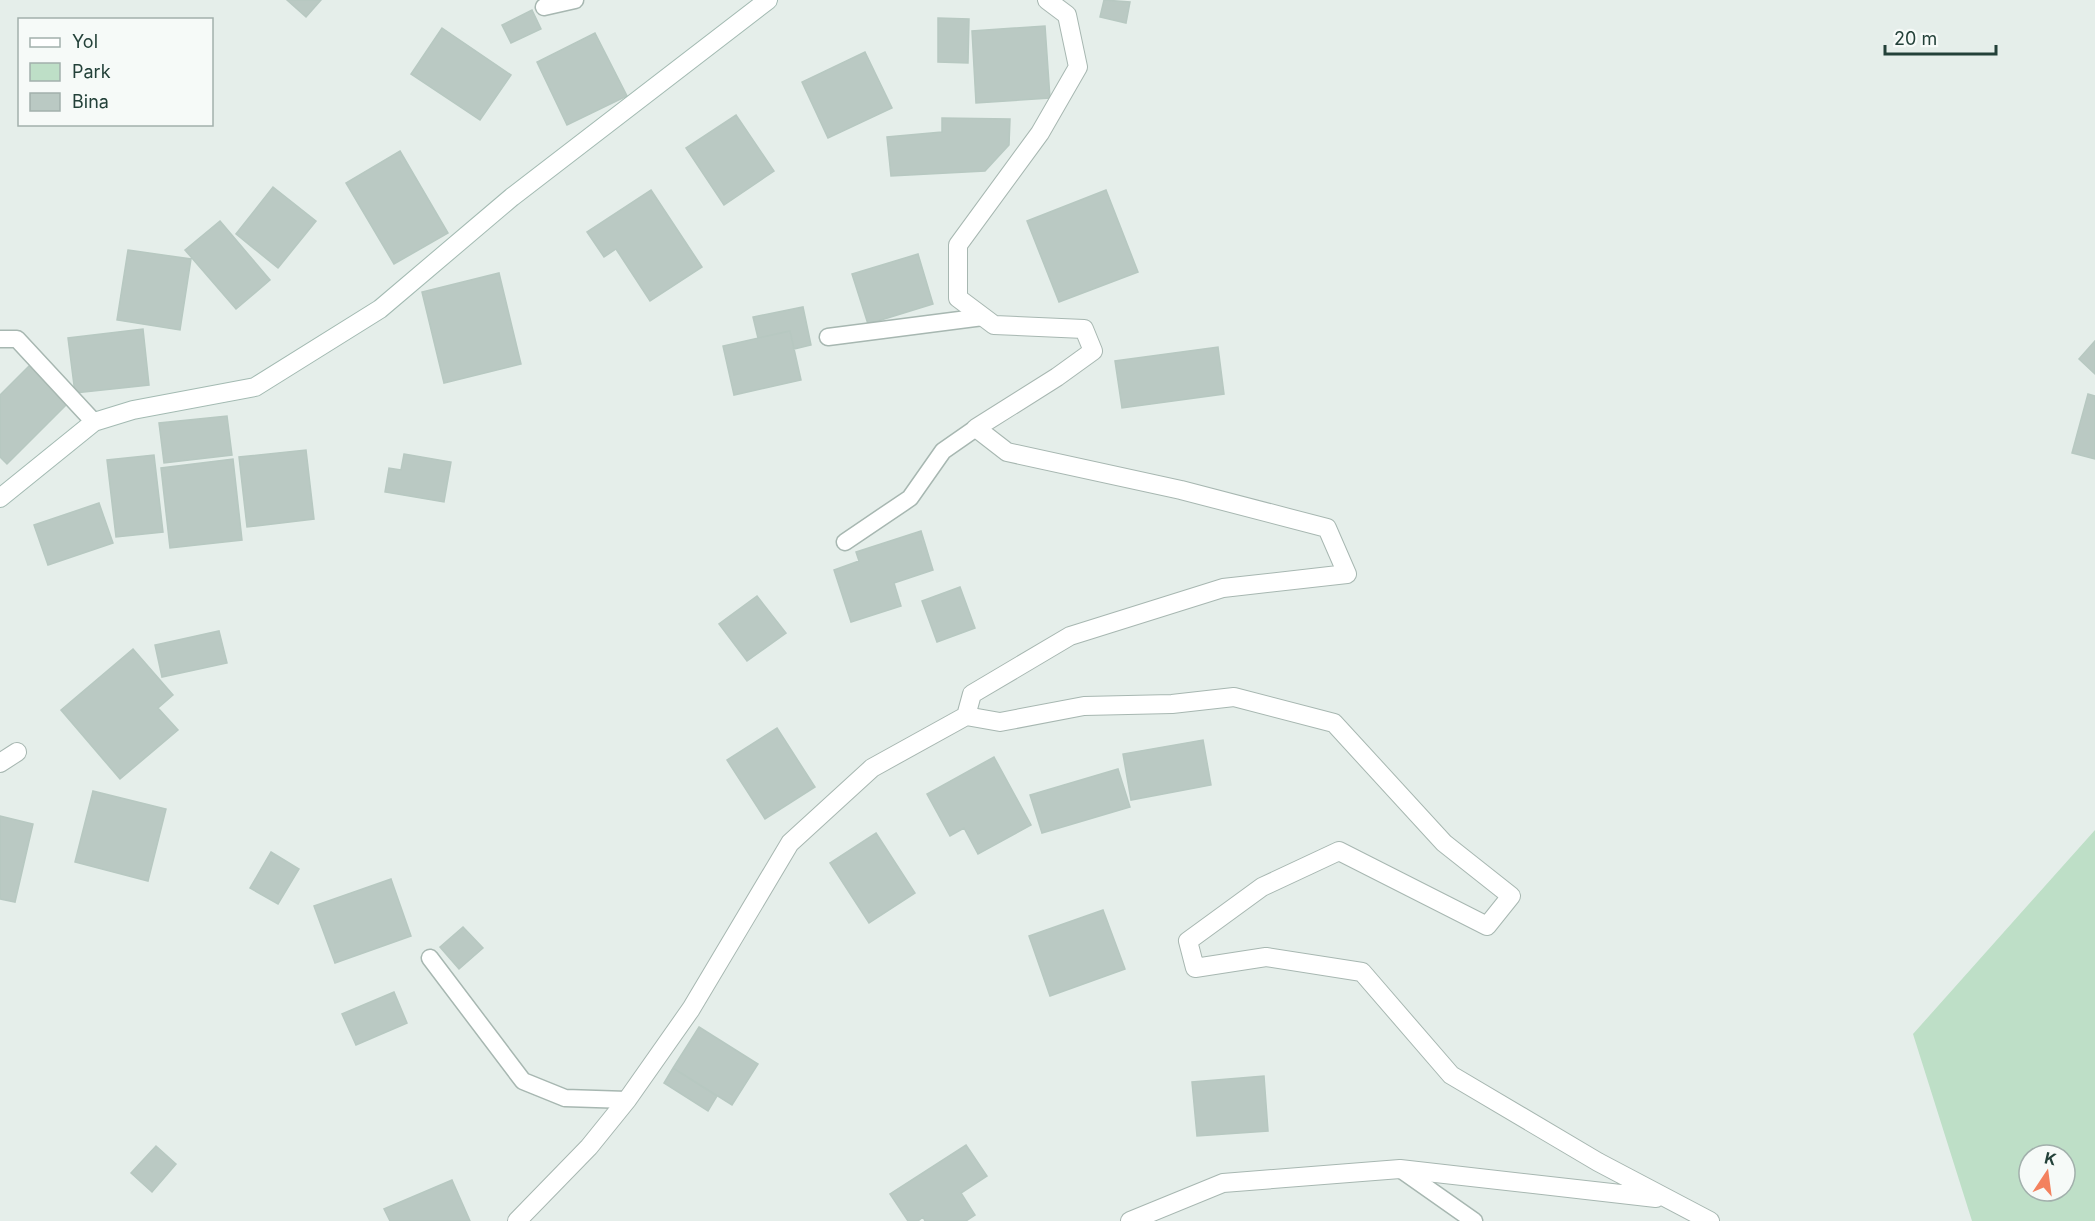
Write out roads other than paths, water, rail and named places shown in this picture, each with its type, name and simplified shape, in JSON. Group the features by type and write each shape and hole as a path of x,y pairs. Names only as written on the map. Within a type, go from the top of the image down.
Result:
{"street":[{"path":"966,716 972,694 1070,636 1223,588 1347,574 1327,528 1181,490 1007,452 976,429 1058,377 1093,351 1083,329 994,325 958,298 958,244 1040,134 1078,67 1067,15 1047,0"},
{"path":"0,498 94,422 133,410 255,387 380,309 512,197 759,1"},
{"path":"517,1221 590,1148 627,1100 690,1009 790,843 872,768 966,716 1000,722 1084,706 1172,704 1234,697 1334,723 1444,843 1511,896 1487,926 1339,851 1262,887 1188,941 1195,968 1266,957 1362,972 1451,1075 1598,1162 1710,1221"},
{"path":"0,763 17,752"},
{"path":"1130,1221 1223,1183 1400,1169 1667,1199"}],"lane":[{"path":"544,8 575,0"},
{"path":"828,337 983,316"},
{"path":"0,339 17,339 94,422"},
{"path":"845,542 910,498 943,451 976,429"},
{"path":"430,958 523,1081 565,1098 627,1100"},
{"path":"1400,1169 1474,1221"}]}
